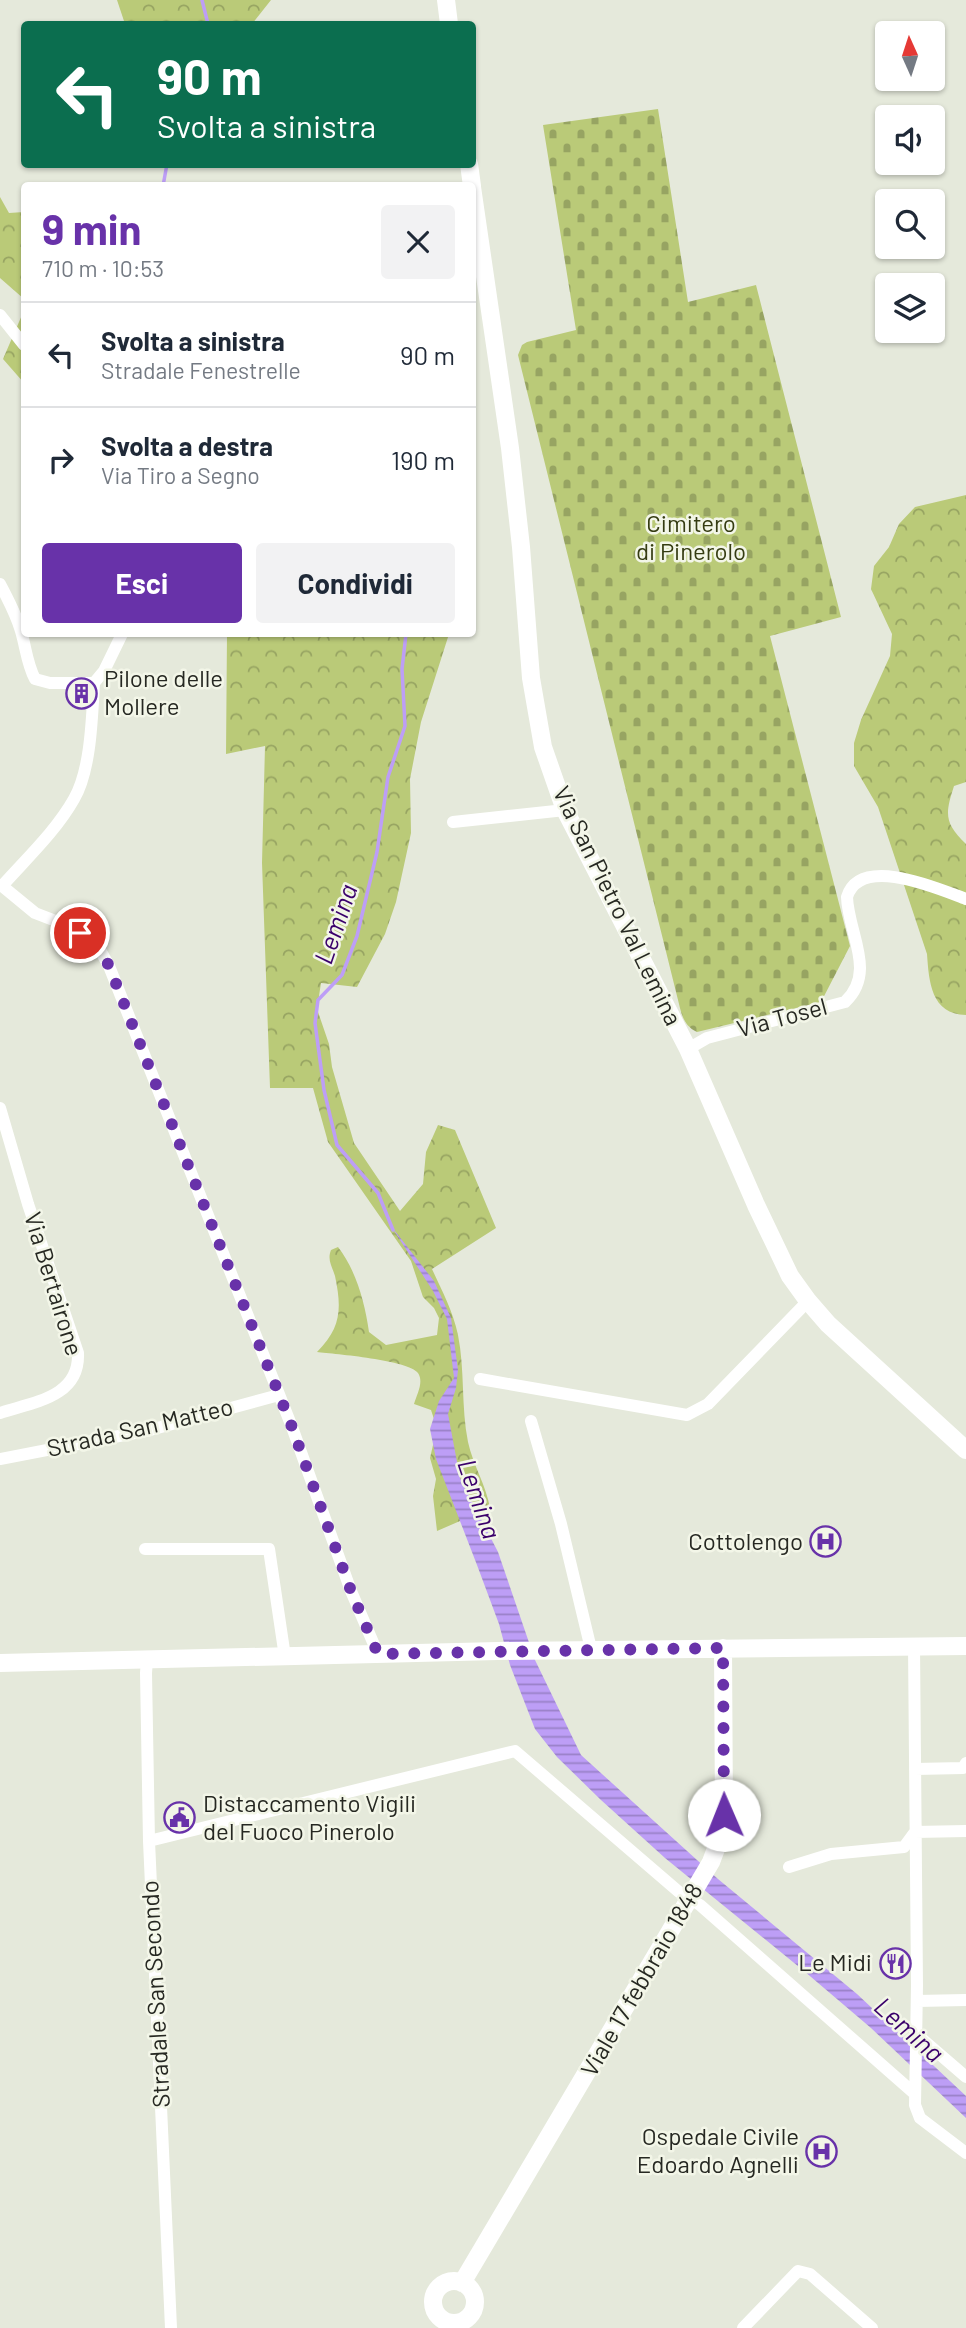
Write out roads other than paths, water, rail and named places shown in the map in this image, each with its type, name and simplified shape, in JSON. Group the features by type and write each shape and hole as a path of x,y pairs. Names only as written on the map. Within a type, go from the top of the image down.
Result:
{"street":[{"path":"446,0 449,21"},
{"name":"Via San Pietro Val Lemina","path":"476,214 522,547 531,678 543,747 565,810 688,1049 790,1276 828,1324 966,1450"},
{"path":"0,315 21,341"},
{"path":"0,584 10,602 21,633"},
{"path":"22,637 29,667 36,679 50,683 93,683"},
{"path":"121,637 110,659 93,683 85,765 75,798 1,890 35,913 66,925 95,941 109,966 279,1395 351,1591 378,1654"},
{"path":"453,822 565,810"},
{"name":"Via Tosel","path":"688,1049 707,1038 845,1002 853,994 859,979 861,961 847,897 850,888 862,880 901,877 966,899"},
{"name":"Via Bertairone","path":"0,1108 28,1204 78,1353 79,1364 71,1383 61,1392 0,1413"},
{"path":"480,1379 687,1415 708,1404 808,1301"},
{"name":"Strada San Matteo","path":"0,1459 150,1430 279,1395"},
{"path":"531,1420 561,1524 591,1649"},
{"path":"145,1549 269,1549 285,1657"},
{"path":"914,1645 915,2105 919,2118 966,2154"},
{"path":"0,1663 591,1649 966,1646"},
{"name":"Viale 17 febbraio 1848","path":"462,2283 711,1862 723,1827 724,1815 723,1648"},
{"name":"Stradale San Secondo","path":"147,1660 145,1673 149,1841 171,2328"},
{"path":"149,1841 515,1751 693,1895 699,1905 915,2094"},
{"path":"915,1769 963,1768 966,1763"},
{"path":"915,1832 966,1831"},
{"path":"789,1867 831,1854 904,1847 915,1832"},
{"path":"916,2001 966,2000"},
{"path":"915,2033 966,2077"},
{"path":"743,2328 797,2271 810,2274 872,2328"},
{"path":"462,2283 475,2297 471,2316 453,2324 438,2324 433,2308 434,2295 443,2284 462,2283"}],"waterway":[{"name":"Lemina","path":"202,0 207,21"},
{"name":"Lemina","path":"164,182 166,168"},
{"name":"Lemina","path":"393,1230 378,1193 337,1145 324,1090 315,1023 318,1000 342,975 357,936 377,852 388,777 405,726 402,669 406,637"}],"place":[{"name":"Pilone delle Mollere","path":"81,693"},
{"name":"Cottolengo","path":"826,1542"},
{"name":"Distaccamento Vigili del Fuoco Pinerolo","path":"180,1818"},
{"name":"Le Midi","path":"895,1963"},
{"name":"Ospedale Civile Edoardo Agnelli","path":"822,2151"}],"park label":[{"name":"Cimitero di Pinerolo","path":"691,538"}]}
